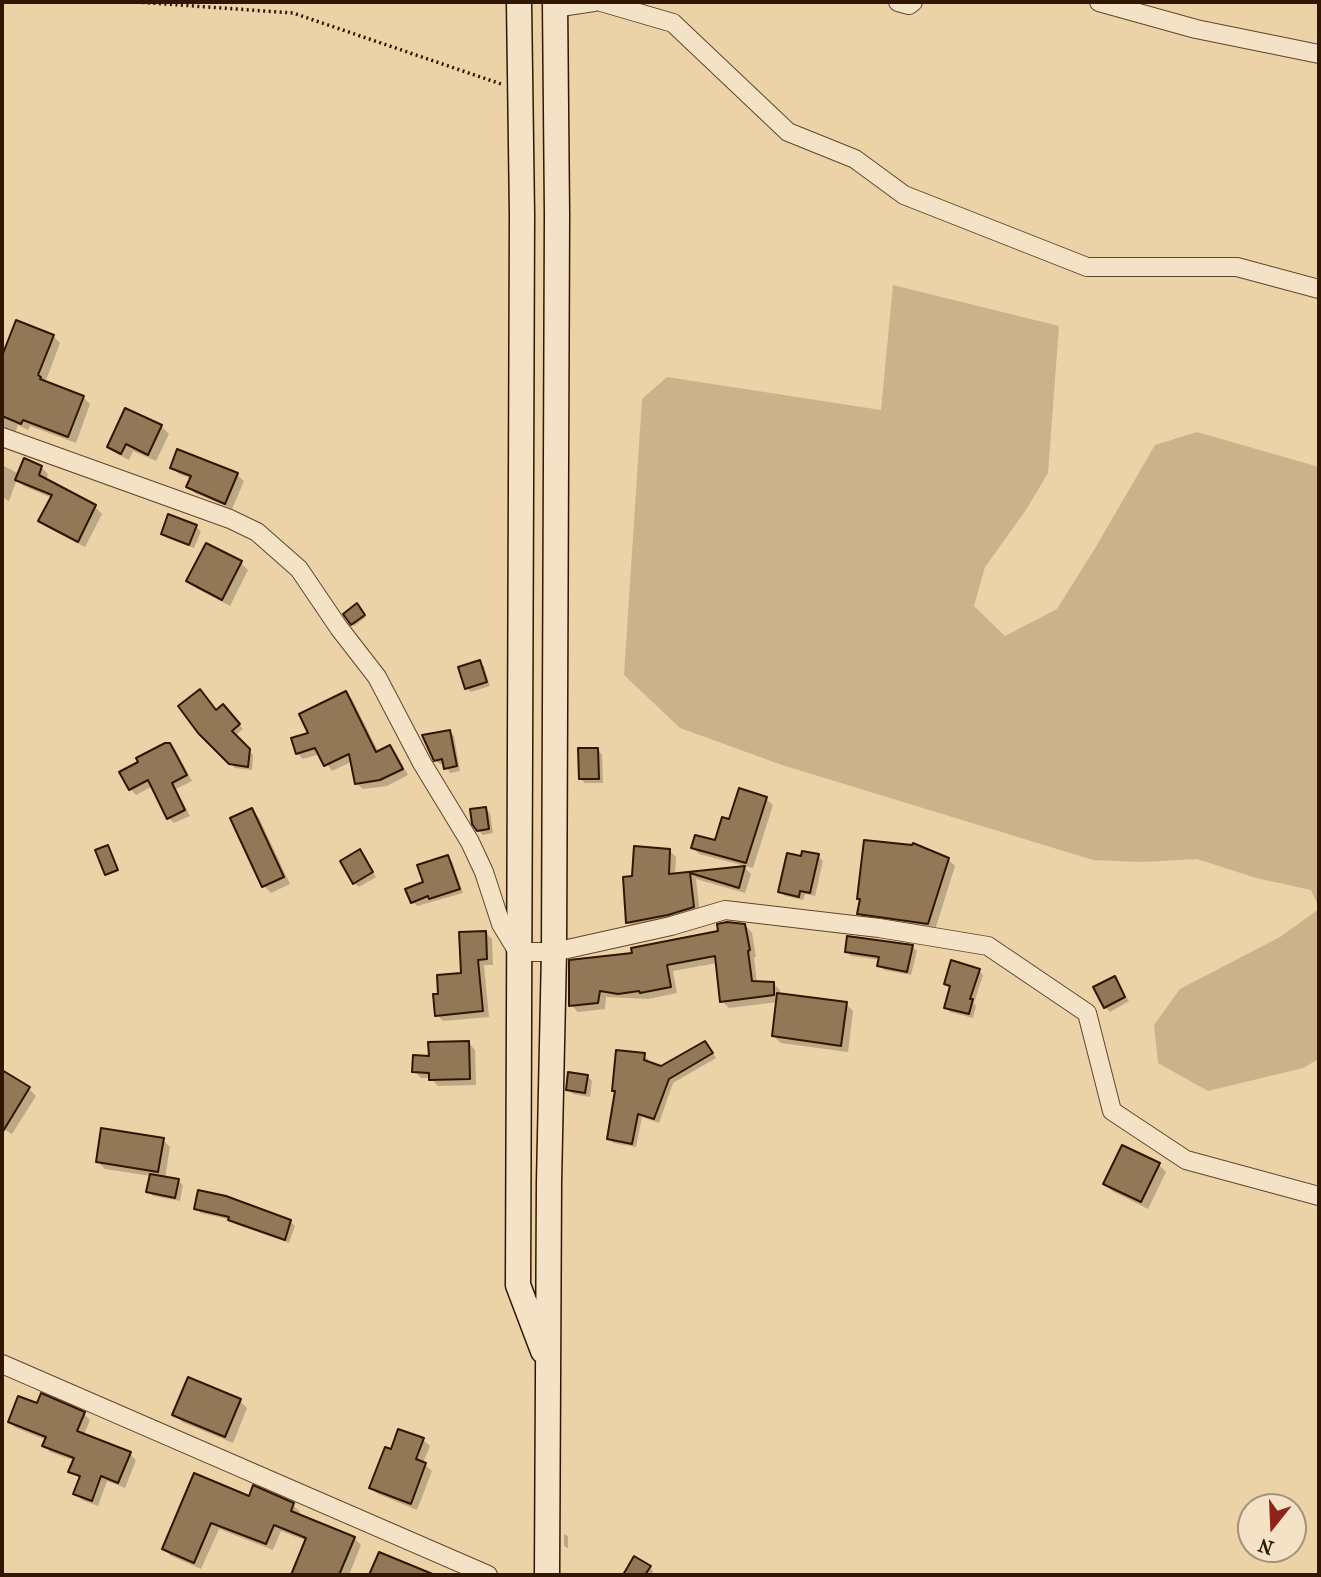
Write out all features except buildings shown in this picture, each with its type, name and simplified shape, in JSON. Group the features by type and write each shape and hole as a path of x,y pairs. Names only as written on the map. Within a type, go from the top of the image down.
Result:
{"main road":[{"path":"519,2 518,1285 548,1365"},
{"path":"547,1575 554,952 557,229 554,5"}],"street":[{"path":"554,5 594,2"},
{"path":"601,2 673,23 788,132 855,159 904,195 1087,267 1237,267 1319,289"},
{"path":"898,2 909,5 913,2"},
{"path":"1099,2 1196,29 1319,54"},
{"path":"2,438 230,519 257,532 283,553 299,569 339,628 377,677 422,763 470,842 484,872 501,925 519,952 554,952 671,926 725,910 879,928 988,946 1087,1013 1112,1111 1186,1160 1319,1196"},
{"path":"2,1364 488,1575"}],"path":[{"path":"137,2 293,13 520,90"}],"shaded area":[{"path":"893,285 1059,326 1048,473 1026,510 985,567 974,606 1005,636 1057,609 1155,445 1197,432 1319,467 1319,908 1311,890 1256,878 1197,859 1143,862 1093,860 782,765 680,728 624,675 642,399 667,377 881,410"},
{"path":"1319,909 1319,1059 1303,1068 1208,1091 1158,1063 1154,1025 1180,989 1280,937"}]}
